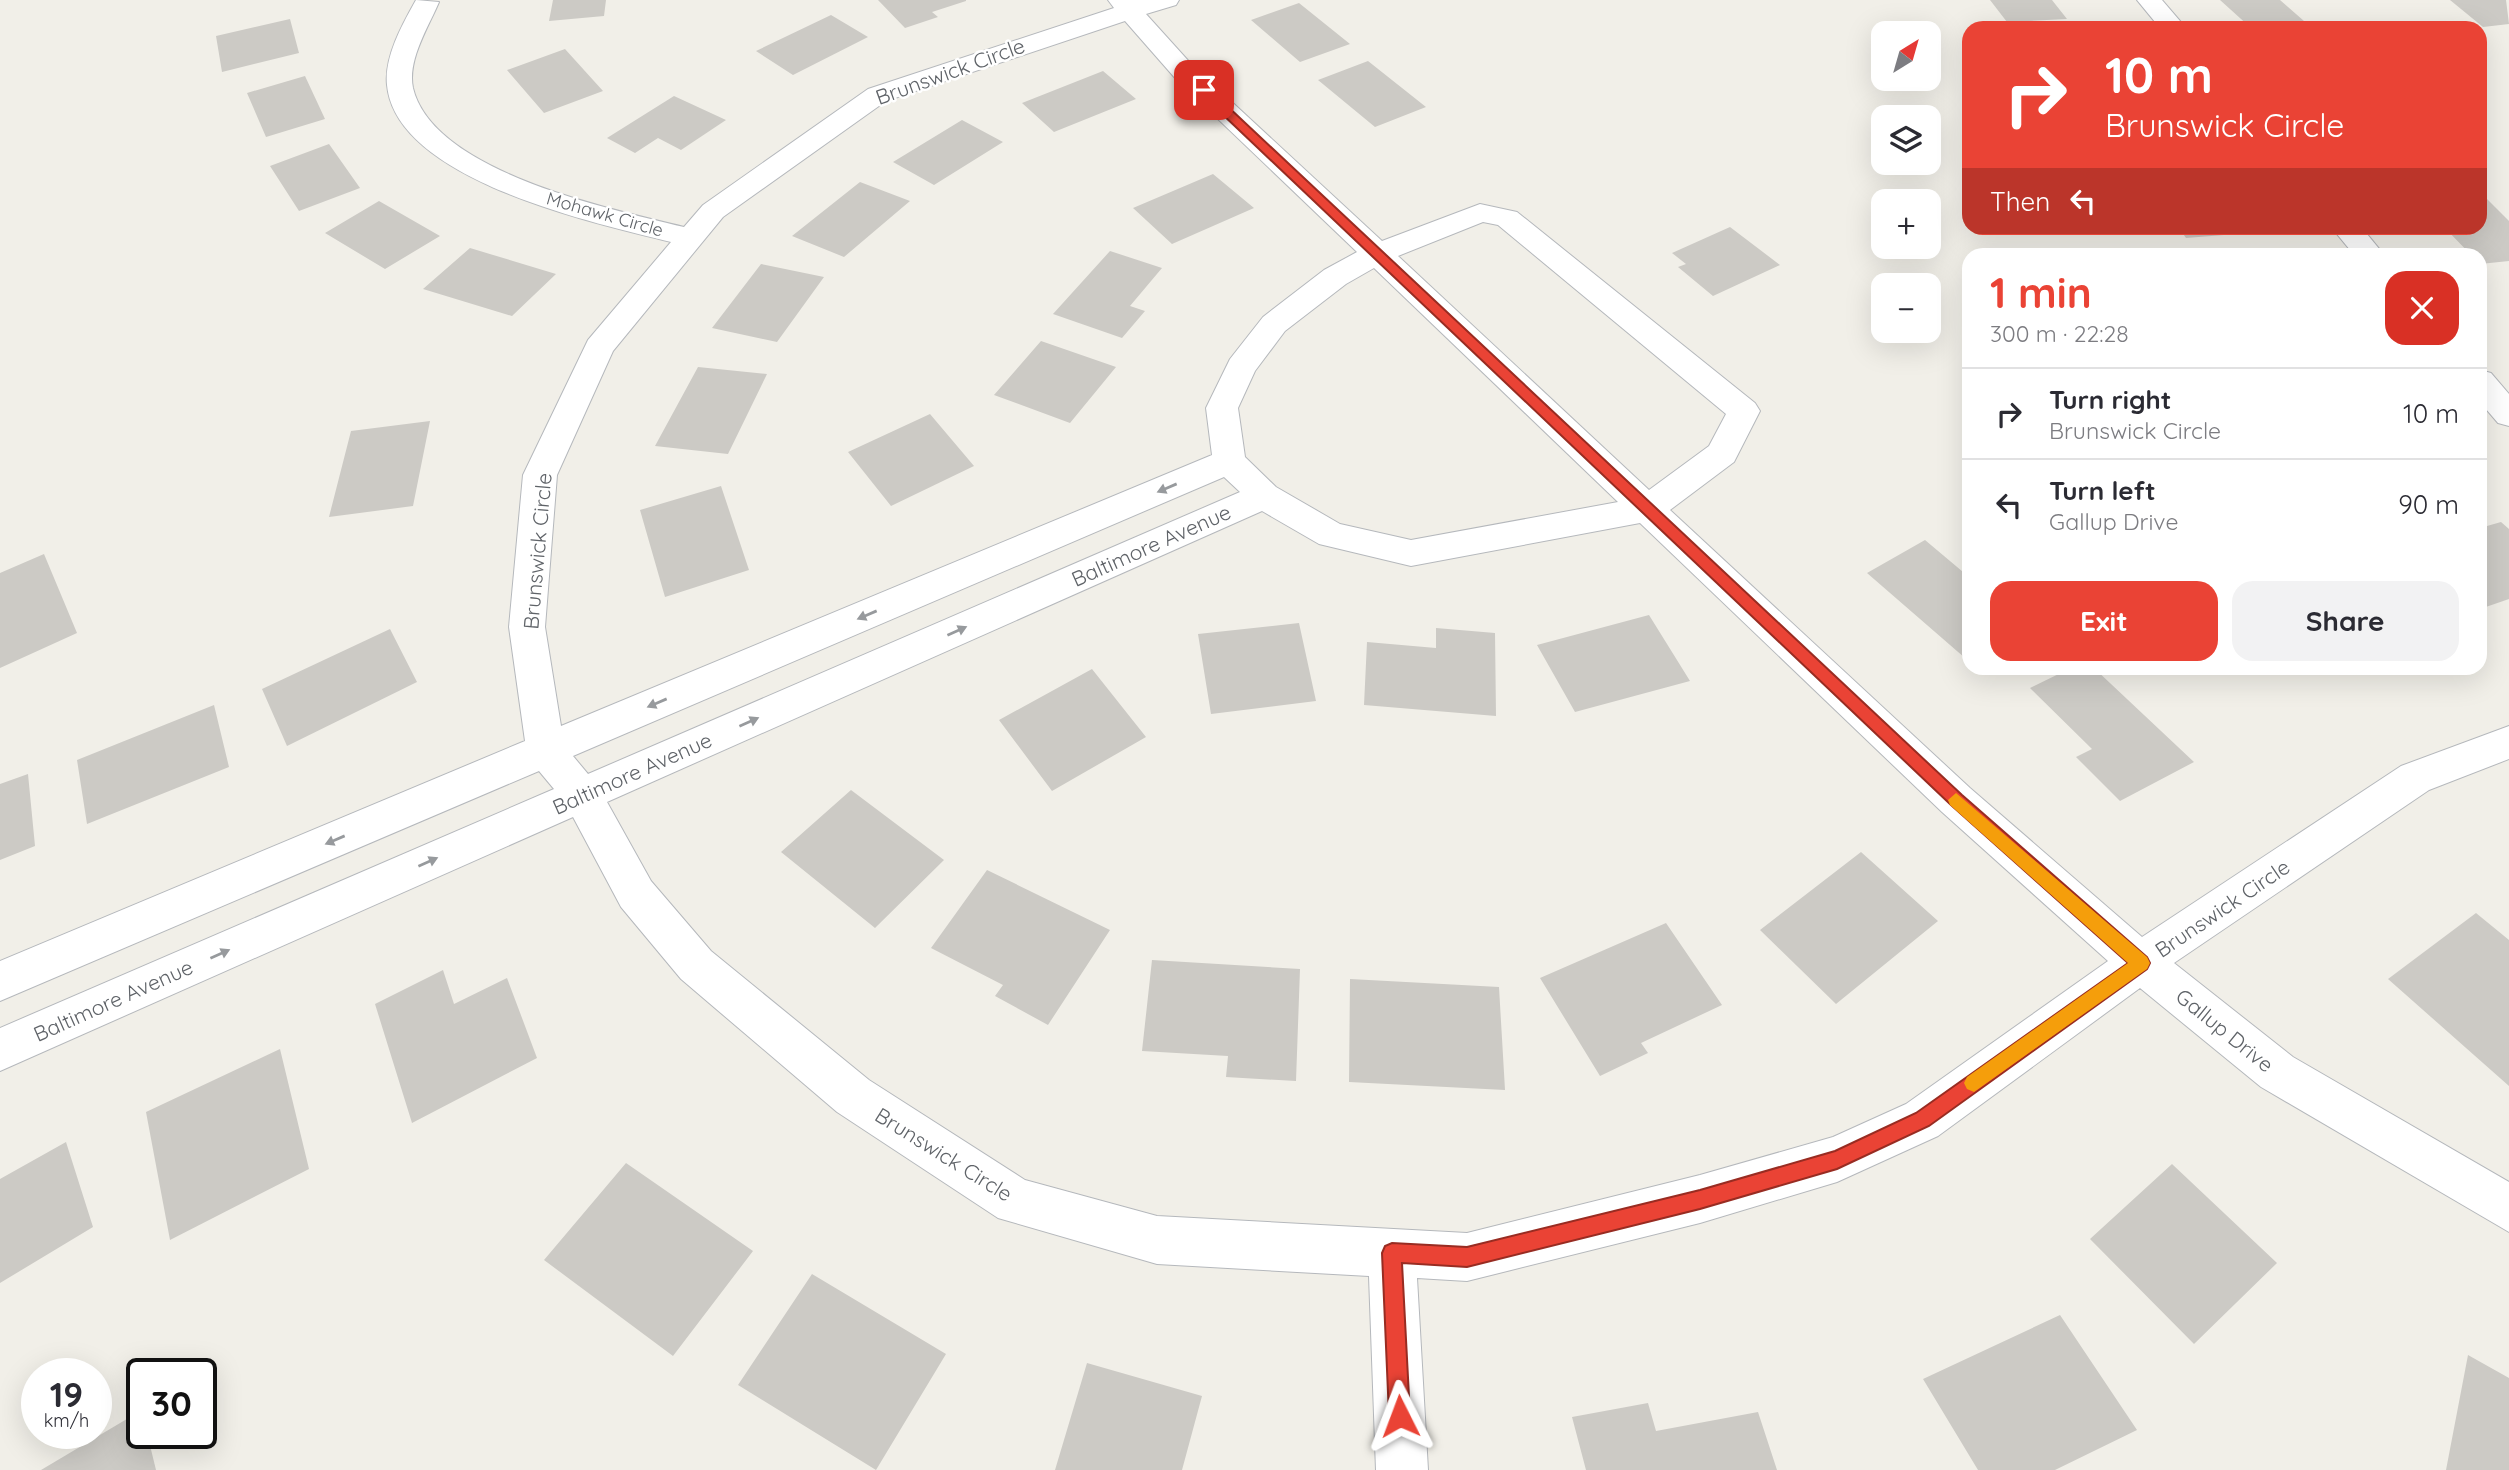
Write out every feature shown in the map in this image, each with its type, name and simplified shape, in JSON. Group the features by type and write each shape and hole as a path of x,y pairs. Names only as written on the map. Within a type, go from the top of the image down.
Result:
{"street":[{"name":"Brunswick Circle","path":"1167,0 1124,6 877,95 713,211 599,347 540,475 527,627 546,751 582,795 636,894 696,965 853,1096 1016,1201 1157,1240 1467,1257 1700,1199 1837,1160 1923,1120 2141,963 2416,778 2509,742"},
{"path":"2149,0 2167,21"},
{"name":"Mohawk Circle","path":"426,2 402,66 400,88 411,112 425,132 471,169 559,204 691,238"},
{"name":"Gallup Drive","path":"1124,6 1184,72 1956,800 2141,963 2277,1072 2509,1208"},
{"path":"1480,213 1507,218 1744,411 1722,454 1647,509 1412,553 1331,535 1264,496 1230,461 1222,408 1241,368 1274,324 1302,300 1377,254 1480,213"},
{"path":"2487,389 2509,415"},
{"path":"0,981 1230,461"},
{"name":"Baltimore Avenue","path":"0,1050 1264,496"},
{"path":"1392,1253 1402,1470"}],"building":[{"path":"553,0 606,0 604,16 549,21"},
{"path":"878,0 966,1 932,12 938,17 905,28"},
{"path":"1990,0 2052,0 2067,19 2027,21 2006,21"},
{"path":"2220,0 2280,0 2304,21 2243,21"},
{"path":"2450,0 2506,0 2509,24 2487,27 2487,21 2476,21"},
{"path":"1299,3 1350,44 1300,62 1251,20"},
{"path":"831,15 868,37 793,75 756,51"},
{"path":"290,19 299,53 222,72 216,36"},
{"path":"565,49 603,91 544,113 507,70"},
{"path":"1368,61 1426,107 1375,127 1318,80"},
{"path":"1103,71 1136,99 1054,132 1022,103"},
{"path":"305,76 325,119 266,137 247,93"},
{"path":"674,96 726,120 681,150 658,138 635,153 607,138"},
{"path":"962,120 1003,142 934,185 893,162"},
{"path":"329,144 360,188 299,211 270,166"},
{"path":"1213,174 1254,208 1172,244 1133,208"},
{"path":"860,182 910,201 844,257 792,236"},
{"path":"2487,199 2509,221 2509,261 2487,263 2487,248 2464,248 2452,235 2487,235"},
{"path":"379,201 440,236 385,269 325,233"},
{"path":"1730,227 1780,265 1713,296 1678,267 1686,264 1672,253"},
{"path":"2184,235 2224,235 2186,238"},
{"path":"470,248 556,274 512,316 423,289"},
{"path":"1110,251 1162,268 1130,306 1145,311 1122,338 1053,314"},
{"path":"761,264 824,277 777,342 712,328"},
{"path":"1041,341 1116,367 1070,423 994,395"},
{"path":"698,367 767,374 728,454 655,446"},
{"path":"930,414 974,466 891,506 848,452"},
{"path":"430,421 413,506 329,517 351,431"},
{"path":"721,486 749,570 665,597 640,510"},
{"path":"2501,522 2509,529 2509,599 2487,607 2487,526"},
{"path":"1925,540 1962,571 1962,655 1867,573"},
{"path":"44,554 77,633 0,668 0,573"},
{"path":"1649,615 1690,681 1575,712 1537,645"},
{"path":"1299,623 1316,701 1211,714 1198,634"},
{"path":"1436,628 1495,633 1496,716 1364,705 1367,642 1436,648"},
{"path":"390,629 417,682 287,746 262,689"},
{"path":"1092,669 1146,737 1052,791 999,720"},
{"path":"2057,675 2101,675 2194,762 2120,801 2076,757 2092,749 2030,688"},
{"path":"214,705 229,767 87,824 77,760"},
{"path":"28,774 35,846 0,860 0,784"},
{"path":"851,790 944,860 875,928 781,852"},
{"path":"1861,852 1938,921 1836,1004 1760,930"},
{"path":"987,870 1110,930 1048,1025 995,996 1003,985 931,948"},
{"path":"2476,913 2509,940 2509,1086 2388,979"},
{"path":"1666,923 1722,1005 1641,1043 1648,1053 1600,1076 1540,978"},
{"path":"1152,960 1300,969 1296,1081 1226,1077 1228,1056 1142,1051"},
{"path":"443,970 454,1004 507,978 537,1058 412,1123 375,1004"},
{"path":"1350,979 1499,987 1505,1090 1349,1082"},
{"path":"280,1049 309,1169 170,1240 146,1112"},
{"path":"66,1142 93,1227 0,1283 0,1179"},
{"path":"626,1163 753,1251 673,1356 544,1260"},
{"path":"2172,1164 2277,1263 2194,1344 2090,1239"},
{"path":"812,1274 946,1354 876,1470 738,1385"},
{"path":"2060,1315 2137,1430 2055,1470 1978,1470 1923,1379"},
{"path":"2468,1355 2509,1378 2509,1470 2446,1470"},
{"path":"1087,1363 1202,1396 1182,1470 1055,1470"},
{"path":"1648,1403 1656,1431 1758,1412 1777,1470 1586,1470 1572,1417"},
{"path":"126,1420 126,1449 151,1449 156,1470 41,1470 76,1449 112,1449 112,1428"}],"slow traffic":[{"path":"1956,800 2141,963 1974,1083"}],"route":[{"path":"1204,90 1956,800 2141,963 1923,1120 1837,1160 1700,1199 1467,1257 1392,1253 1400,1416"}]}
